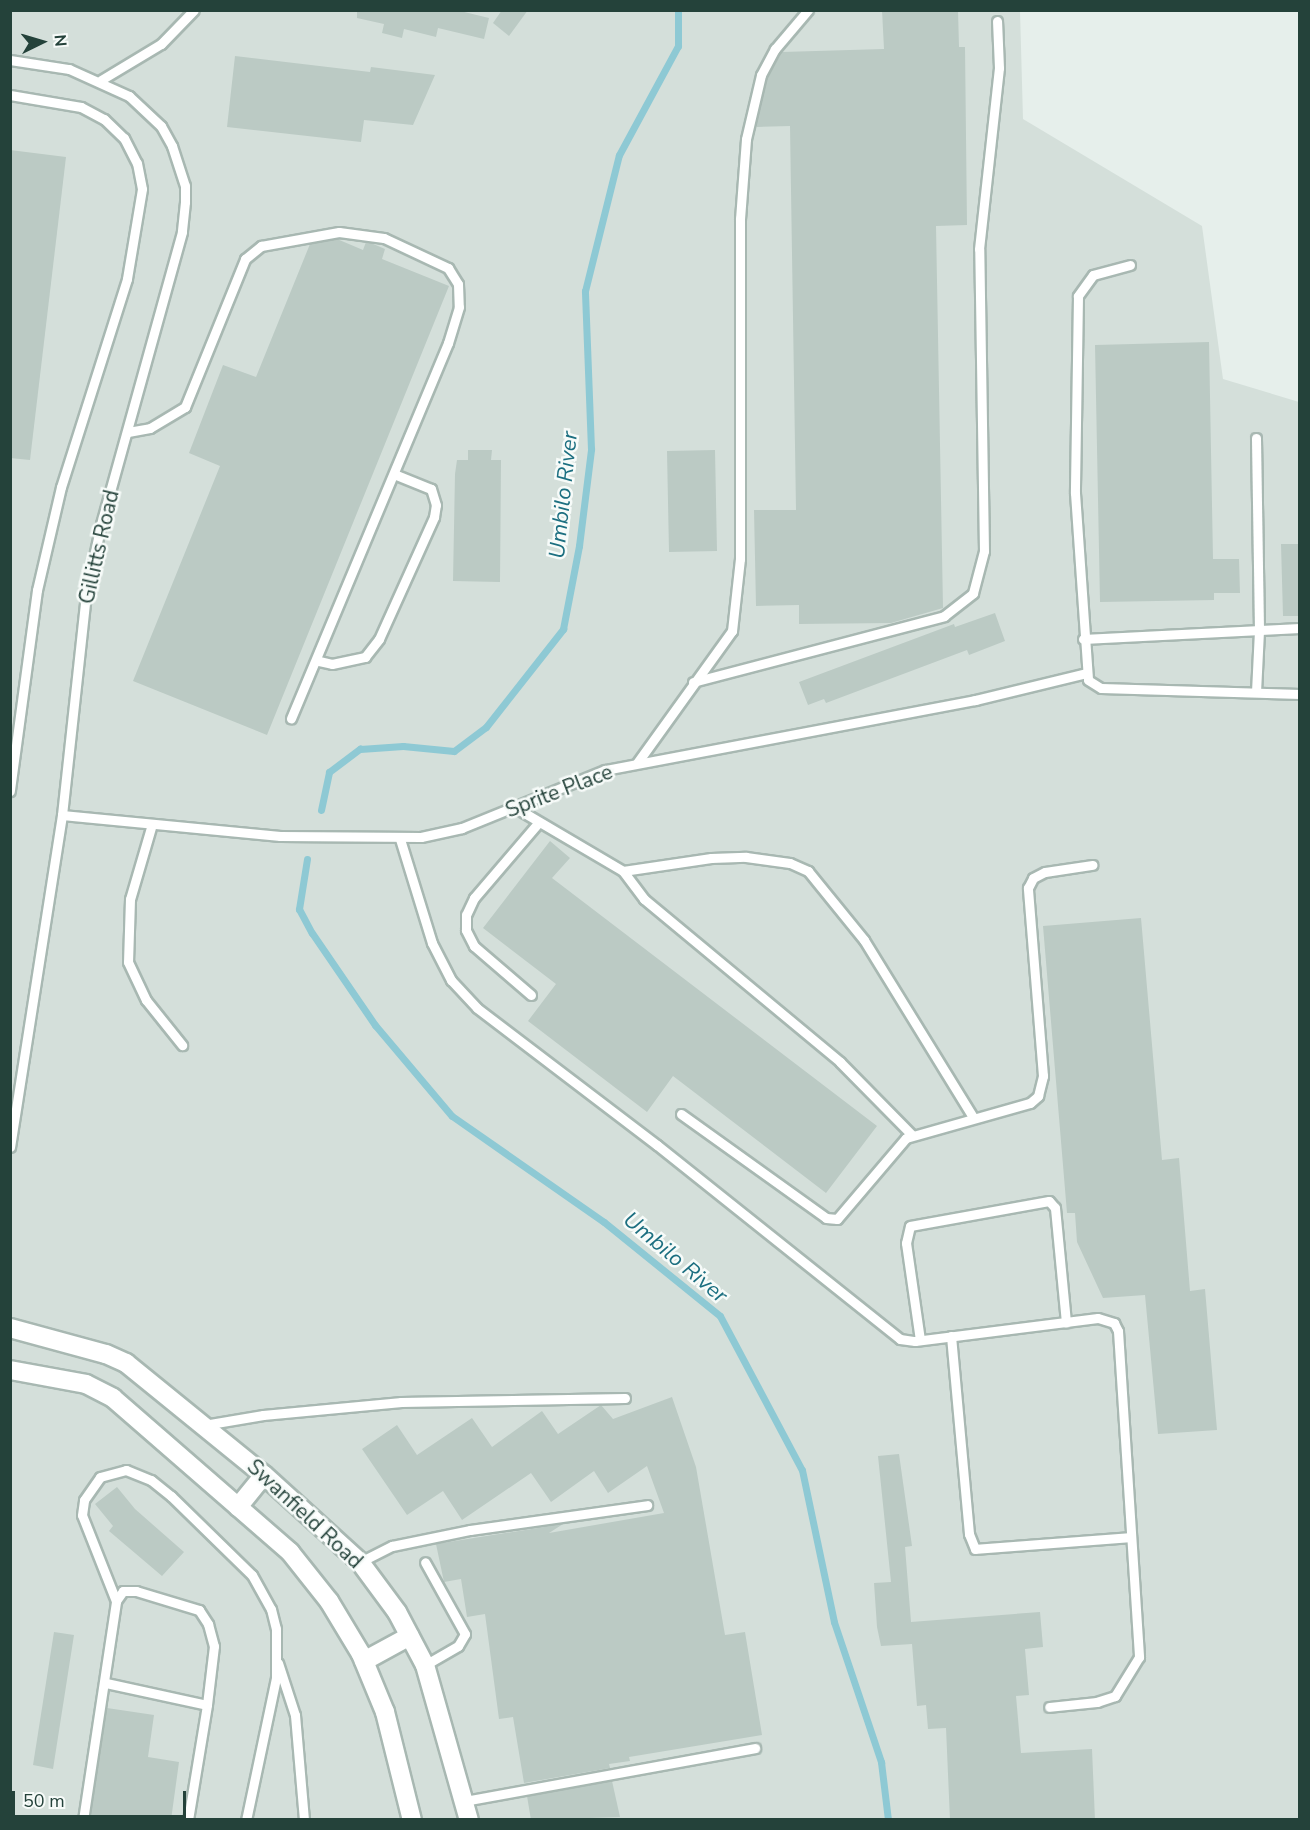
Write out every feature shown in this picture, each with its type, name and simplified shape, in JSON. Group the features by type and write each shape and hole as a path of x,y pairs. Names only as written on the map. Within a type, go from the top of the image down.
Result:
{"street":[{"name":"Swanfield Road","path":"10,1328 106,1354 126,1364 264,1475 360,1562 398,1612 425,1665 469,1820"},
{"name":"Swanfield Road","path":"10,1370 86,1384 113,1398 290,1552 328,1601 364,1661 385,1712 412,1820"},
{"path":"238,1507 264,1475"},
{"path":"364,1661 410,1636"}],"lane":[{"path":"101,80 161,44 194,10"},
{"path":"638,763 693,682 720,654 732,632 737,601 740,219 752,103 775,49 808,10"},
{"path":"693,682 944,616 974,593 984,551 979,249 999,68 997,21"},
{"name":"Gillitts Road","path":"10,60 69,69 101,80 129,96 161,126 180,165 185,186 182,232 86,594 62,815 10,1147"},
{"path":"10,95 81,107 104,119 124,138 137,163 142,189 127,279 61,487 37,590 10,791"},
{"path":"128,432 150,428 185,406 251,250 274,242 339,232 384,238 448,268 458,284 459,307 448,343 319,661 291,718"},
{"path":"1130,265 1093,275 1078,296 1075,493 1083,639 1088,680 1101,688 1299,694"},
{"path":"1256,438 1259,630 1256,692"},
{"path":"319,661 341,663 365,657 379,639 434,517 436,505 431,489 396,475"},
{"path":"1083,639 1299,628"},
{"name":"Sprite Place","path":"62,815 280,836 400,839 462,828 516,808 577,779 638,763 975,700 1087,673"},
{"path":"516,808 623,871 644,899 840,1062 912,1135"},
{"path":"531,995 474,946 466,930 466,915 474,898 539,822"},
{"path":"152,824 130,899 128,962 146,1000 182,1045"},
{"path":"400,839 432,943 451,980 477,1008 657,1145 900,1339 920,1340 1107,1319 1118,1331 1140,1642 1134,1670 1115,1696 1097,1702 1049,1707"},
{"path":"623,871 711,858 746,857 790,863 808,871 864,940 973,1117"},
{"path":"681,1114 832,1219 843,1215 896,1147 912,1135 973,1117 1021,1107 1038,1096 1043,1076 1028,888 1033,878 1045,872 1092,865"},
{"path":"920,1340 906,1243 910,1226 1049,1201 1055,1208 1066,1322"},
{"path":"951,1336 969,1534 975,1549 1131,1537"},
{"path":"204,1425 262,1415 401,1402 625,1398"},
{"path":"83,1820 106,1683 116,1601 82,1515 84,1500 100,1477 113,1471 126,1470 151,1480 171,1496 252,1575 271,1609 277,1662 295,1714 304,1820"},
{"path":"360,1562 392,1545 470,1530 647,1505"},
{"path":"425,1562 465,1634 458,1646 425,1665"},
{"path":"116,1601 129,1589 199,1611 208,1624 214,1646 188,1820"},
{"path":"246,1820 277,1662"},
{"path":"106,1683 207,1705"},
{"path":"465,1801 755,1748"}],"shaded area":[{"path":"11,11 1020,11 1023,119 1202,226 1223,379 1299,402 1299,1819 11,1820"}],"building":[{"path":"357,10 456,10 489,18 484,39 438,28 436,37 404,29 402,38 382,33 384,24 357,18"},
{"path":"502,10 528,10 509,36 493,23"},
{"path":"882,10 958,10 959,47 965,47 967,225 936,226 943,608 891,623 799,624 799,605 756,606 754,510 796,510 790,126 757,127 757,122 767,77 782,52 884,49"},
{"path":"235,56 370,72 371,67 435,75 413,125 364,120 361,142 227,127"},
{"path":"10,150 66,157 30,460 10,458"},
{"path":"337,239 363,250 366,242 371,243 385,249 382,259 449,286 267,735 133,681 220,466 189,453 223,365 256,377 310,244"},
{"path":"1209,342 1213,559 1239,559 1240,593 1214,593 1214,600 1100,602 1095,345"},
{"path":"468,450 492,450 491,460 501,460 500,582 453,581 455,474 457,460 468,460"},
{"path":"715,450 717,551 669,552 667,451"},
{"path":"1281,544 1299,544 1299,616 1283,616"},
{"path":"995,613 1005,641 969,655 967,650 826,703 824,699 808,705 799,682 954,624 955,627"},
{"path":"550,841 570,858 552,878 877,1126 826,1193 673,1076 647,1112 528,1021 556,984 483,928"},
{"path":"1141,918 1162,1160 1179,1158 1190,1291 1205,1289 1217,1430 1158,1434 1145,1295 1103,1298 1077,1242 1075,1213 1067,1213 1043,926"},
{"path":"672,1397 696,1467 725,1635 745,1632 762,1735 629,1757 630,1761 609,1764 610,1768 524,1783 513,1717 499,1719 485,1614 467,1617 461,1579 444,1582 436,1544 563,1524 549,1533 664,1513 647,1466 608,1493 594,1471 551,1502 531,1473 462,1520 443,1491 407,1515 362,1449 397,1425 417,1455 472,1418 492,1447 542,1411 558,1434 601,1405 613,1419"},
{"path":"899,1454 912,1546 905,1547 911,1622 1040,1612 1043,1647 1025,1649 1029,1695 1016,1696 1021,1753 1092,1749 1095,1820 950,1820 946,1728 928,1729 926,1705 917,1706 912,1644 881,1646 877,1627 874,1583 891,1582 878,1456"},
{"path":"117,1487 135,1509 184,1552 162,1576 109,1531 113,1526 95,1504"},
{"path":"54,1632 74,1635 53,1769 33,1765"},
{"path":"107,1708 154,1715 148,1757 179,1762 171,1820 90,1820"},
{"path":"612,1781 620,1817 531,1820 527,1796"}],"waterway":[{"name":"Umbilo River","path":"321,810 329,772 360,749 403,746 454,751 486,727 563,629 579,546 591,449 585,291 619,155 678,46 678,10"},
{"name":"Umbilo River","path":"307,859 299,909 312,933 375,1025 452,1116 604,1222 720,1316 802,1470 834,1622 881,1762 888,1820"}]}
